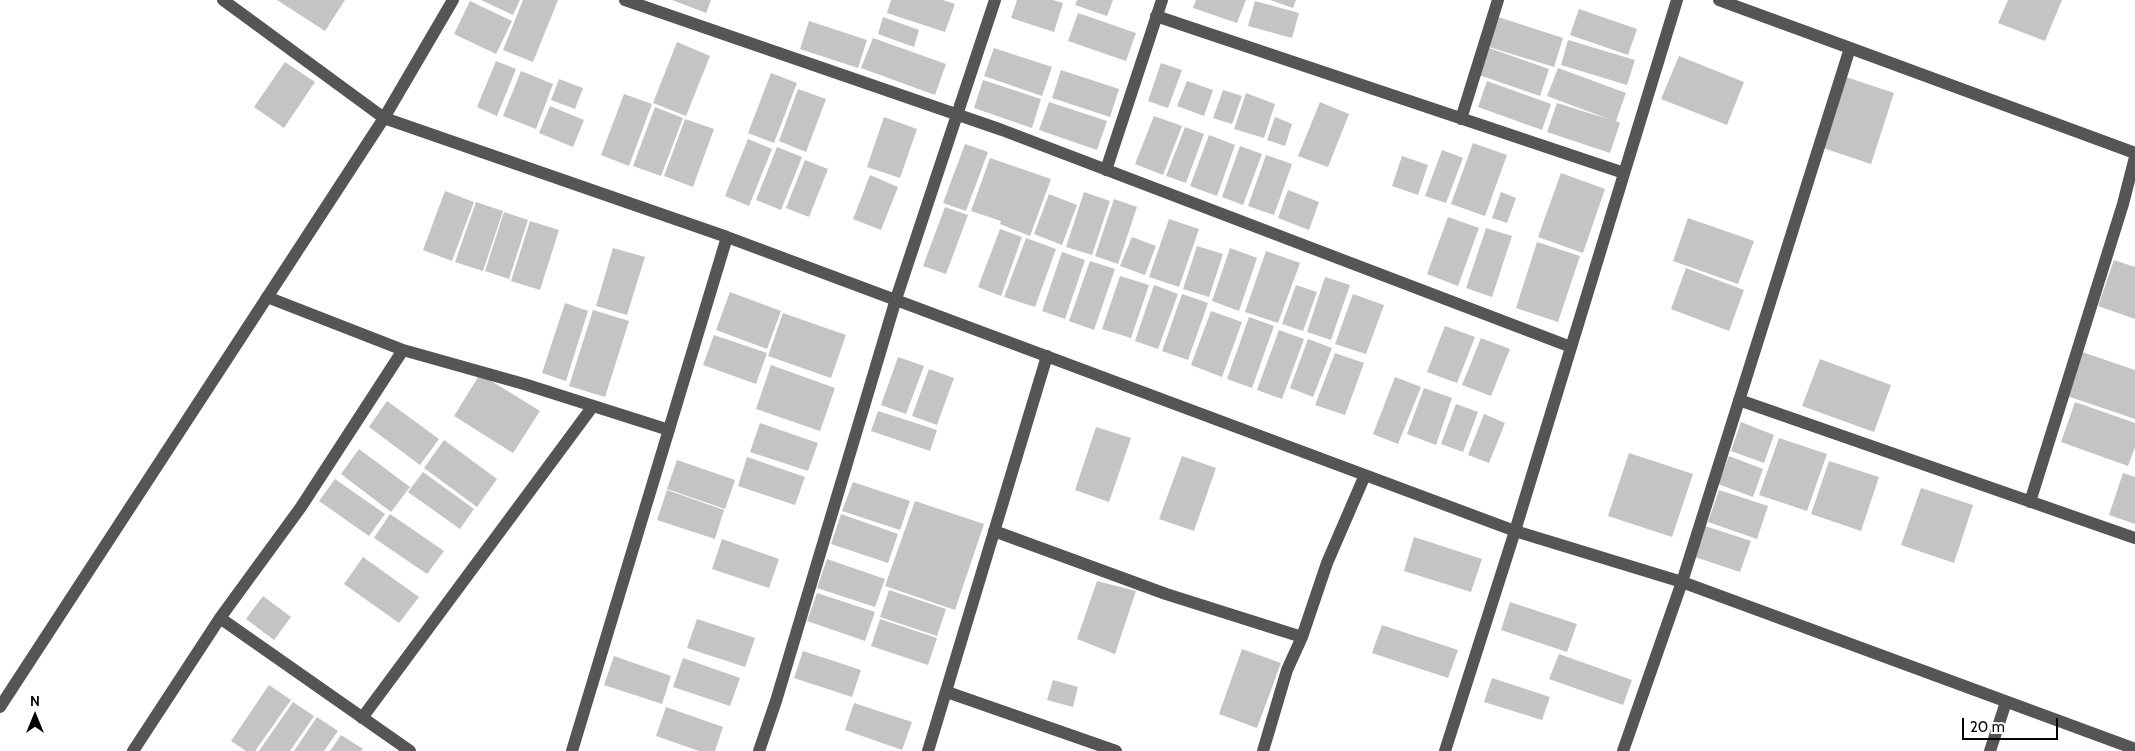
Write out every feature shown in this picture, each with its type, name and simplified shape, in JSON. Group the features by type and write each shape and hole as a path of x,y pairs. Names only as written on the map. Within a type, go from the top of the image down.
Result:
{"street":[{"path":"223,0 384,118 727,237 1515,531 1682,582 2135,749"},
{"path":"0,707 384,118 453,0"},
{"path":"626,0 957,114 1571,347"},
{"path":"759,751 776,701 896,299 995,0"},
{"path":"1106,170 1162,0"},
{"path":"1461,118 1498,0"},
{"path":"1446,751 1515,531 1676,0"},
{"path":"1719,0 2135,153"},
{"path":"1156,16 1624,173"},
{"path":"1623,751 1682,582 1850,48"},
{"path":"2030,502 2123,204 2135,157"},
{"path":"572,751 727,237"},
{"path":"267,297 403,350 669,430"},
{"path":"133,751 220,618 301,508 403,350"},
{"path":"928,751 1046,356"},
{"path":"1739,400 2135,538"},
{"path":"362,718 593,406"},
{"path":"1263,751 1287,670 1302,637 1327,563 1365,475"},
{"path":"994,531 1166,594 1302,637"},
{"path":"220,618 410,751"},
{"path":"947,692 1116,751"},
{"path":"1990,751 2006,702"}],"building":[{"path":"277,0 345,0 325,31"},
{"path":"481,0 520,0 513,15"},
{"path":"523,0 558,0 533,62 503,50"},
{"path":"672,0 711,0 706,13"},
{"path":"891,0 943,0 955,4 945,32 887,13"},
{"path":"1017,0 1053,0 1063,3 1054,32 1011,18"},
{"path":"1077,0 1113,0 1107,16 1075,5"},
{"path":"1196,0 1246,0 1237,23 1193,8"},
{"path":"1270,0 1296,0 1293,8"},
{"path":"2008,0 2062,0 2045,41 1998,23"},
{"path":"470,1 512,21 496,54 454,34"},
{"path":"1255,1 1299,13 1292,38 1248,26"},
{"path":"1579,9 1637,29 1628,55 1570,35"},
{"path":"1078,13 1136,33 1126,61 1068,41"},
{"path":"883,17 919,30 914,47 878,34"},
{"path":"1498,17 1563,38 1554,67 1489,47"},
{"path":"809,21 867,40 858,68 800,49"},
{"path":"873,38 946,64 935,95 861,68"},
{"path":"1568,40 1635,60 1627,85 1561,65"},
{"path":"677,42 710,56 686,116 653,103"},
{"path":"994,48 1052,67 1042,96 984,76"},
{"path":"1489,48 1549,69 1540,96 1479,75"},
{"path":"1679,56 1744,82 1727,125 1661,99"},
{"path":"496,61 516,69 497,116 477,107"},
{"path":"285,62 315,82 284,128 254,107"},
{"path":"1161,63 1182,70 1168,108 1148,101"},
{"path":"1558,68 1626,93 1616,121 1620,123 1610,153 1547,132 1557,103 1611,120 1547,96"},
{"path":"1061,70 1119,89 1110,117 1052,98"},
{"path":"521,71 553,84 536,129 503,116"},
{"path":"771,73 797,83 774,143 748,133"},
{"path":"1843,76 1894,93 1871,164 1820,147"},
{"path":"559,79 583,88 575,109 551,100"},
{"path":"983,80 1041,99 1032,128 974,108"},
{"path":"1187,81 1213,90 1204,116 1177,106"},
{"path":"1487,81 1551,104 1542,130 1478,107"},
{"path":"798,89 826,99 806,152 779,141"},
{"path":"1223,90 1242,96 1232,124 1213,118"},
{"path":"1246,93 1275,104 1264,138 1234,129"},
{"path":"624,94 652,104 629,166 601,155"},
{"path":"1049,102 1107,121 1097,150 1039,130"},
{"path":"1320,102 1349,114 1328,167 1298,156"},
{"path":"550,106 584,120 573,147 539,133"},
{"path":"655,107 683,118 661,176 633,166"},
{"path":"1154,116 1182,126 1163,175 1135,164"},
{"path":"884,117 917,129 900,178 867,167"},
{"path":"1275,117 1292,124 1285,146 1267,140"},
{"path":"685,119 714,129 693,187 664,176"},
{"path":"1185,127 1204,134 1186,183 1166,176"},
{"path":"1209,135 1235,145 1217,196 1190,186"},
{"path":"748,139 772,149 749,206 725,196"},
{"path":"1473,143 1507,155 1485,216 1451,204"},
{"path":"965,144 988,152 966,211 943,203"},
{"path":"1240,146 1262,154 1243,205 1222,197"},
{"path":"777,147 802,157 781,210 756,200"},
{"path":"1442,150 1463,158 1446,203 1425,196"},
{"path":"1266,155 1292,164 1274,215 1248,206"},
{"path":"1402,156 1428,165 1418,195 1392,186"},
{"path":"990,158 1051,179 1030,236 1000,224 1001,221 971,211"},
{"path":"805,160 828,169 809,217 786,208"},
{"path":"1561,173 1605,189 1583,253 1538,237"},
{"path":"870,175 898,187 881,230 853,219"},
{"path":"1288,190 1319,202 1309,230 1278,218"},
{"path":"445,191 474,202 452,261 423,250"},
{"path":"1084,192 1110,201 1092,255 1066,247"},
{"path":"1501,192 1516,198 1507,223 1492,218"},
{"path":"1049,194 1077,205 1062,245 1034,234"},
{"path":"1114,199 1137,207 1118,264 1095,256"},
{"path":"476,202 503,211 483,271 455,262"},
{"path":"945,207 968,215 946,274 923,266"},
{"path":"504,212 528,220 509,279 485,271"},
{"path":"1448,217 1479,228 1458,286 1427,274"},
{"path":"1688,218 1754,241 1738,284 1673,261"},
{"path":"1169,219 1199,229 1179,287 1149,277"},
{"path":"530,221 559,230 540,290 511,281"},
{"path":"1486,228 1512,236 1492,297 1466,288"},
{"path":"1000,229 1022,237 1001,296 978,287"},
{"path":"1132,237 1156,246 1145,275 1120,266"},
{"path":"1026,238 1056,249 1035,307 1004,297"},
{"path":"1537,242 1580,256 1558,322 1516,308"},
{"path":"1197,246 1223,254 1209,297 1183,289"},
{"path":"613,248 645,257 627,315 596,306"},
{"path":"1230,248 1257,258 1239,311 1212,301"},
{"path":"1266,251 1300,263 1278,323 1245,312"},
{"path":"1062,252 1085,260 1065,319 1042,311"},
{"path":"2114,260 2135,267 2135,319 2098,306"},
{"path":"1090,261 1115,269 1094,330 1069,321"},
{"path":"1686,268 1744,290 1729,331 1671,309"},
{"path":"1120,276 1149,285 1131,338 1102,329"},
{"path":"1325,277 1350,285 1331,340 1307,332"},
{"path":"1154,285 1178,294 1158,349 1135,341"},
{"path":"1296,285 1317,292 1303,331 1282,324"},
{"path":"730,292 781,311 767,349 716,330"},
{"path":"1182,294 1208,303 1188,360 1162,351"},
{"path":"1353,294 1384,305 1366,354 1335,344"},
{"path":"565,303 588,311 566,381 542,373"},
{"path":"593,310 629,321 605,397 569,386"},
{"path":"1211,311 1242,322 1222,377 1191,365"},
{"path":"783,313 846,335 831,378 768,356"},
{"path":"1249,317 1274,326 1252,388 1227,379"},
{"path":"1445,326 1475,337 1457,383 1427,372"},
{"path":"1279,330 1304,339 1282,399 1257,390"},
{"path":"714,335 767,353 756,384 703,365"},
{"path":"1481,338 1510,349 1491,396 1462,385"},
{"path":"1308,339 1332,348 1313,397 1290,388"},
{"path":"2082,352 2135,370 2135,419 2067,396"},
{"path":"1335,353 1364,363 1345,415 1315,405"},
{"path":"898,357 924,366 906,414 881,405"},
{"path":"1820,359 1891,385 1874,432 1802,406"},
{"path":"771,365 835,388 820,431 756,409"},
{"path":"929,369 954,378 937,425 912,416"},
{"path":"480,374 540,411 513,453 454,416"},
{"path":"1395,377 1421,387 1398,444 1373,434"},
{"path":"1424,388 1452,398 1436,445 1407,434"},
{"path":"387,401 439,439 420,465 369,427"},
{"path":"2075,402 2135,423 2135,447 2128,466 2061,442"},
{"path":"1456,404 1478,412 1463,452 1441,444"},
{"path":"878,411 937,430 930,451 871,431"},
{"path":"1484,414 1505,423 1489,463 1468,455"},
{"path":"1741,422 1774,435 1764,463 1731,451"},
{"path":"760,423 818,443 808,471 750,452"},
{"path":"1096,427 1131,438 1109,502 1075,490"},
{"path":"1779,438 1827,454 1807,511 1759,495"},
{"path":"444,440 497,479 477,507 424,468"},
{"path":"359,449 410,487 391,512 341,474"},
{"path":"1629,453 1693,474 1672,537 1608,516"},
{"path":"1182,456 1216,468 1194,531 1159,519"},
{"path":"1729,456 1763,469 1753,497 1718,484"},
{"path":"747,457 805,477 795,505 738,486"},
{"path":"677,460 735,480 725,509 667,489"},
{"path":"1829,461 1879,477 1861,531 1811,514"},
{"path":"423,472 474,509 460,529 408,492"},
{"path":"2123,473 2135,477 2135,524 2109,515"},
{"path":"335,479 385,514 369,536 319,501"},
{"path":"853,482 910,501 900,530 842,511"},
{"path":"1921,488 1973,505 1954,563 1901,545"},
{"path":"667,490 724,510 715,539 657,520"},
{"path":"1719,490 1768,506 1757,539 1708,522"},
{"path":"915,501 984,524 955,610 885,586"},
{"path":"390,514 444,551 427,574 374,538"},
{"path":"841,514 898,534 888,563 831,544"},
{"path":"1702,525 1751,541 1740,572 1692,556"},
{"path":"1414,537 1482,559 1471,592 1404,571"},
{"path":"722,539 779,559 769,588 712,569"},
{"path":"363,557 419,597 399,623 344,584"},
{"path":"827,559 885,579 875,607 817,588"},
{"path":"1097,581 1136,591 1115,654 1077,639"},
{"path":"889,590 946,609 937,636 880,617"},
{"path":"817,593 875,612 865,641 807,621"},
{"path":"263,596 291,617 274,640 246,619"},
{"path":"1510,602 1577,624 1567,652 1501,630"},
{"path":"697,619 755,638 745,667 687,648"},
{"path":"880,619 937,638 928,665 871,646"},
{"path":"1382,625 1458,650 1448,678 1372,653"},
{"path":"1242,649 1281,663 1257,728 1219,714"},
{"path":"803,651 861,670 852,697 794,678"},
{"path":"1559,654 1632,680 1623,705 1549,679"},
{"path":"614,656 671,676 662,704 604,685"},
{"path":"683,658 740,678 730,706 673,687"},
{"path":"1492,678 1550,697 1542,720 1484,702"},
{"path":"1053,680 1078,687 1073,707 1047,700"},
{"path":"269,685 291,700 255,751 246,751 231,741"},
{"path":"293,702 314,716 290,751 259,751"},
{"path":"854,703 912,722 902,750 845,730"},
{"path":"666,707 723,727 715,751 699,751 656,736"},
{"path":"317,717 338,731 324,751 294,751"},
{"path":"341,735 363,749 361,751 330,751"}]}
